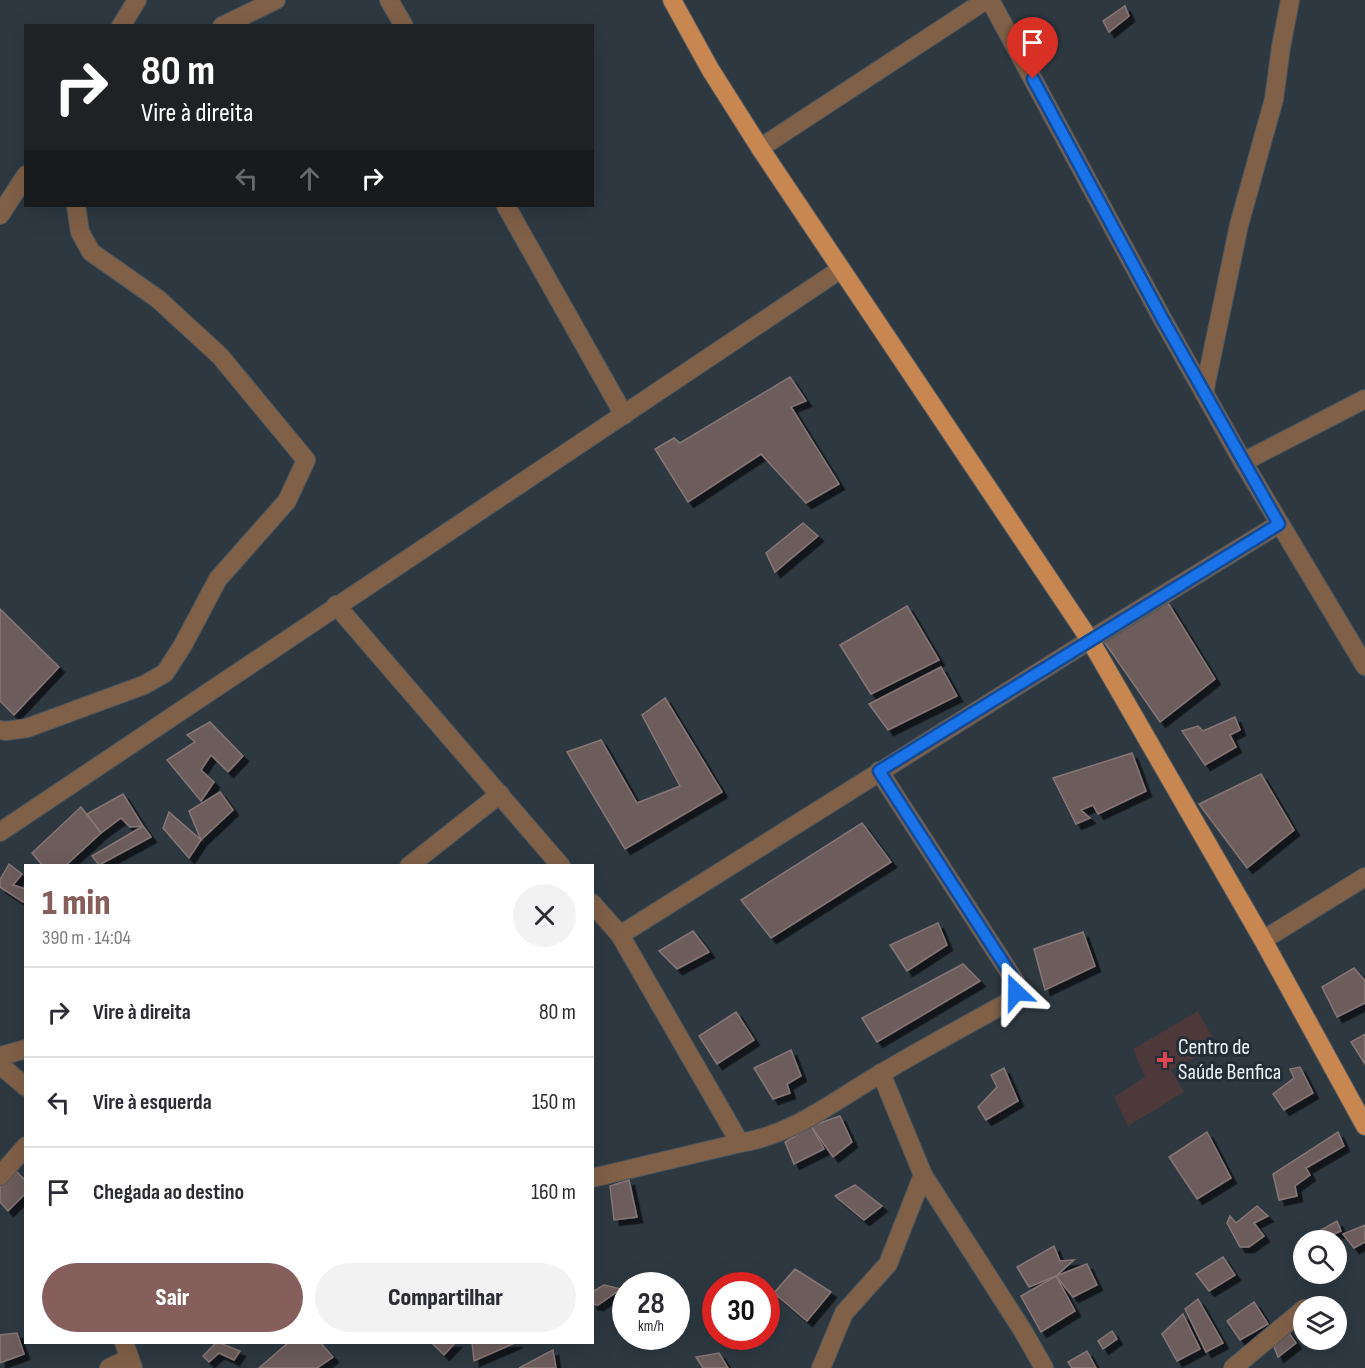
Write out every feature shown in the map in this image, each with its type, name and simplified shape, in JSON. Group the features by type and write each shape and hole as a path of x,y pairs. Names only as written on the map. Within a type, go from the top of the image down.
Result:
{"main road":[{"path":"672,0 710,69 760,148 1090,640 1263,940 1365,1126"}],"street":[{"path":"122,24 137,0"},
{"path":"226,24 276,0"},
{"path":"389,0 403,24"},
{"path":"760,148 988,0 1204,393 1279,524 1365,666"},
{"path":"1204,393 1239,225 1274,99 1290,0"},
{"path":"0,215 24,178"},
{"path":"0,730 27,728 144,686 165,674 218,579 287,501 306,460 220,356 158,299 91,252 80,232 76,207"},
{"path":"507,207 624,415"},
{"path":"0,832 841,269"},
{"path":"1244,462 1365,399"},
{"path":"620,935 879,771 1279,524"},
{"path":"336,605 559,864"},
{"path":"594,1178 765,1139 806,1120 881,1073 1010,1001 1016,992 1015,981 879,771"},
{"path":"412,864 500,794"},
{"path":"1263,940 1365,877"},
{"path":"594,905 620,935 740,1143"},
{"path":"0,1056 24,1050"},
{"path":"0,1065 24,1085"},
{"path":"881,1073 923,1175 1023,1331 1044,1368"},
{"path":"0,1176 24,1148"},
{"path":"820,1368 844,1313 888,1264 923,1175"},
{"path":"1233,1368 1293,1318"},
{"path":"109,1368 128,1356"}],"shaded area":[{"name":"Centro de Saúde Benfica","path":"1198,1011 1217,1046 1171,1070 1184,1092 1128,1126 1114,1097 1145,1077 1133,1049"}],"building":[{"path":"1125,6 1129,16 1109,32 1103,21"},
{"path":"790,377 806,401 791,407 839,484 806,503 761,454 688,502 655,449 674,438 680,443"},
{"path":"803,523 818,536 775,572 766,553"},
{"path":"1168,603 1215,679 1160,722 1103,640"},
{"path":"907,606 939,660 871,694 840,645"},
{"path":"0,609 59,667 14,715 0,701"},
{"path":"941,667 957,696 888,730 869,704"},
{"path":"665,698 722,792 625,849 567,752 601,740 637,803 680,786 642,715"},
{"path":"1235,717 1240,730 1230,735 1236,747 1205,765 1182,731 1198,726 1203,731"},
{"path":"210,722 243,756 228,772 211,755 201,770 214,782 201,801 167,760 195,742 187,735"},
{"path":"1132,753 1146,791 1098,814 1093,805 1081,810 1090,818 1076,824 1053,778"},
{"path":"1261,774 1294,830 1247,868 1199,804"},
{"path":"220,792 233,810 201,840 189,811"},
{"path":"123,794 143,826 130,827 121,818 101,833 87,814"},
{"path":"81,807 101,833 67,864 41,864 32,853"},
{"path":"169,812 201,840 189,858 163,828"},
{"path":"862,823 891,862 771,938 741,900"},
{"path":"143,826 151,837 101,864 92,856"},
{"path":"9,864 22,874 13,885 24,888 24,902 0,887 0,880"},
{"path":"938,923 947,945 907,971 890,945"},
{"path":"693,931 709,952 677,969 659,951"},
{"path":"1083,932 1095,966 1045,990 1034,949"},
{"path":"963,964 980,981 877,1042 862,1018"},
{"path":"1354,968 1365,981 1365,1003 1337,1017 1322,987"},
{"path":"736,1012 754,1040 717,1064 699,1036"},
{"path":"1365,1034 1365,1064 1351,1042"},
{"path":"791,1050 801,1076 787,1084 790,1093 773,1099 754,1068"},
{"path":"1300,1067 1313,1093 1284,1110 1273,1094 1294,1078 1290,1069"},
{"path":"1004,1068 1018,1101 986,1120 978,1107 997,1087 991,1075"},
{"path":"840,1116 852,1142 833,1157 811,1126"},
{"path":"811,1126 824,1149 794,1164 785,1142"},
{"path":"1207,1132 1231,1178 1197,1199 1169,1157"},
{"path":"1338,1132 1344,1146 1306,1168 1310,1175 1295,1186 1297,1196 1279,1200 1273,1174"},
{"path":"14,1169 24,1179 24,1195 8,1211 0,1202 0,1182"},
{"path":"629,1180 637,1217 614,1220 610,1186"},
{"path":"855,1185 882,1206 864,1220 835,1196"},
{"path":"1257,1206 1268,1216 1254,1223 1264,1236 1249,1247 1240,1247 1227,1223 1230,1216 1236,1223"},
{"path":"1337,1221 1341,1230 1321,1230"},
{"path":"1365,1225 1365,1242 1354,1248 1347,1239 1347,1232"},
{"path":"1054,1246 1060,1261 1074,1260 1056,1276 1029,1287 1017,1267"},
{"path":"1223,1257 1235,1275 1209,1291 1196,1274"},
{"path":"1087,1264 1097,1285 1073,1297 1056,1276"},
{"path":"795,1269 831,1292 807,1321 780,1298 780,1286"},
{"path":"1056,1276 1075,1311 1041,1332 1021,1296"},
{"path":"604,1285 612,1287 612,1295 598,1305 594,1304 594,1291"},
{"path":"1198,1299 1223,1343 1206,1352 1185,1309"},
{"path":"1254,1302 1268,1324 1240,1340 1227,1321"},
{"path":"1183,1314 1200,1349 1177,1361 1162,1334"},
{"path":"1284,1325 1293,1338 1293,1345 1278,1357 1272,1341"},
{"path":"1112,1331 1117,1339 1103,1349 1098,1341"},
{"path":"17,1333 24,1354 0,1363 0,1335"},
{"path":"215,1344 222,1344 240,1351 234,1360 219,1353 209,1362 203,1356"},
{"path":"287,1344 322,1344 333,1357 317,1368 259,1368"},
{"path":"433,1344 454,1344 444,1355"},
{"path":"472,1344 512,1344 474,1361"},
{"path":"553,1350 556,1368 519,1368"},
{"path":"1087,1351 1096,1368 1072,1368 1068,1362"},
{"path":"719,1353 728,1368 703,1368 696,1357"}],"place":[{"name":"Centro de Saúde Benfica","path":"1165,1060"}],"route":[{"path":"1016,992 1015,981 879,771 1279,524 1162,318 1033,79"}]}
